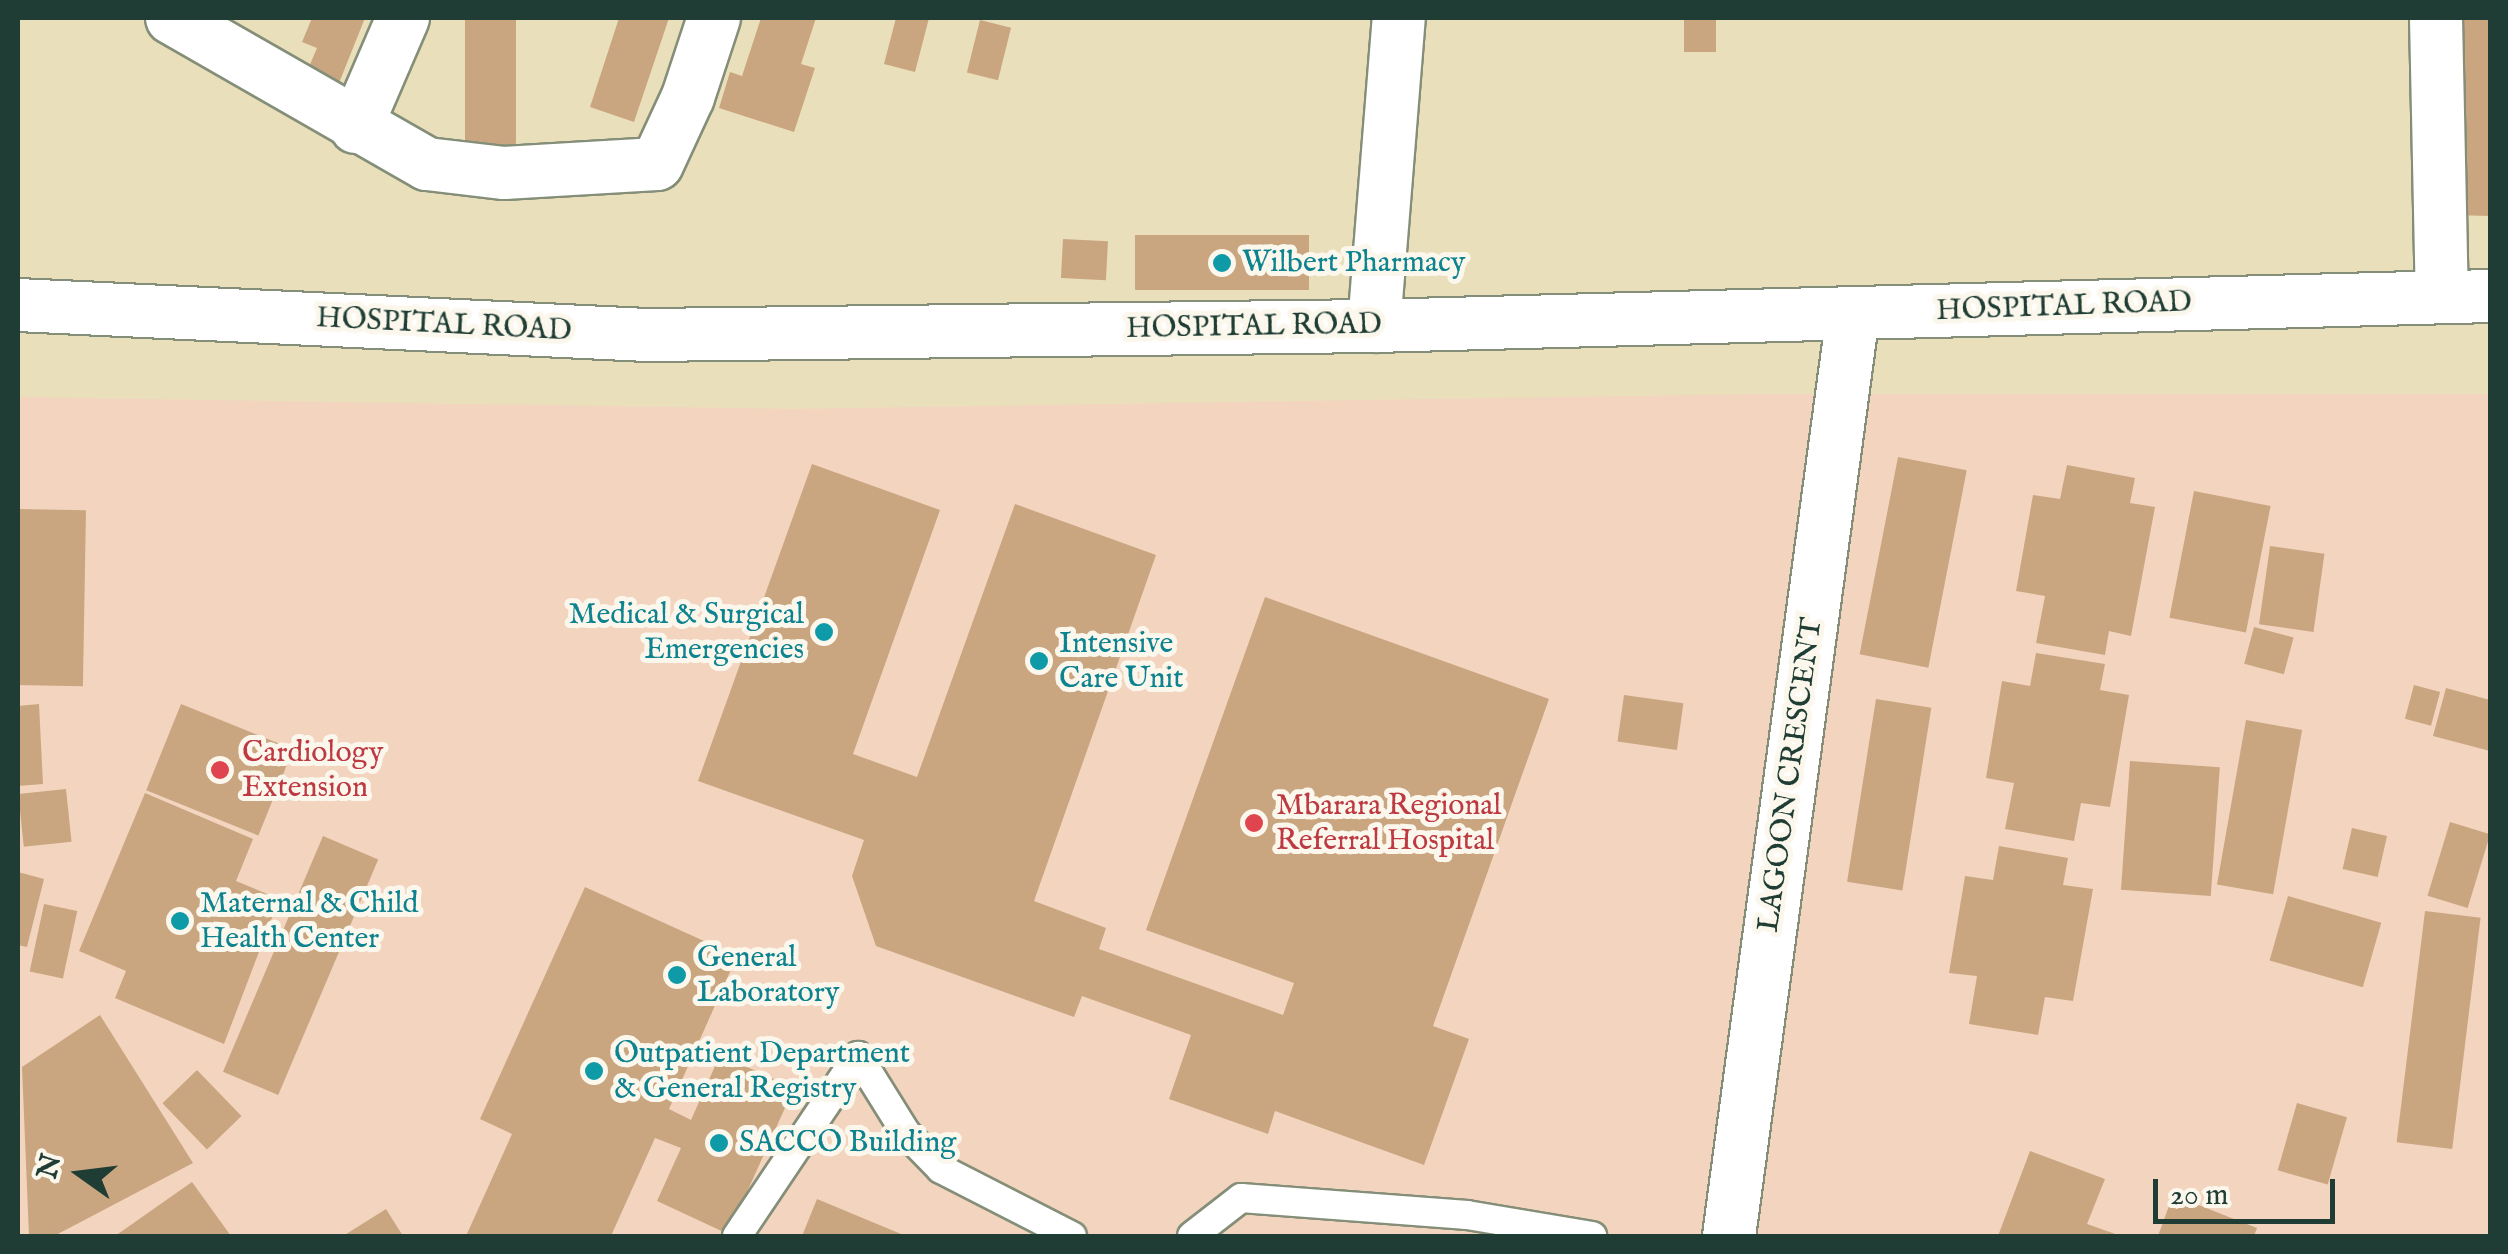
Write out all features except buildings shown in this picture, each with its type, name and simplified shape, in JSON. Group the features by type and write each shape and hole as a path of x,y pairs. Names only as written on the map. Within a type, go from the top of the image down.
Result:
{"street":[{"path":"172,18 356,127 428,164 504,174 657,164 688,98 714,18"},
{"path":"356,127 403,18"},
{"path":"1374,326 1398,18"},
{"path":"2436,18 2466,296"},
{"name":"HOSPITAL ROAD","path":"18,305 647,335 1374,326 2466,296"},
{"name":"LAGOON CRESCENT","path":"1729,1236 1853,314"}],"lane":[{"path":"737,1236 858,1056 906,1133 941,1169 1072,1236"},
{"path":"1192,1236 1242,1198 1467,1215 1592,1236"}],"shaded area":[{"name":"Mbarara Regional Referral Hospital","path":"1759,394 2490,394 2490,1236 18,1236 18,397 792,409"}],"place":[{"name":"Wilbert Pharmacy","path":"1222,263"},
{"name":"Medical & Surgical Emergencies","path":"824,632"},
{"name":"Intensive Care Unit","path":"1039,661"},
{"name":"Cardiology Extension","path":"220,770"},
{"name":"Mbarara Regional Referral Hospital","path":"1254,823"},
{"name":"Maternal & Child Health Center","path":"180,921"},
{"name":"General Laboratory","path":"677,975"},
{"name":"Outpatient Department & General Registry","path":"594,1071"},
{"name":"SACCO Building","path":"719,1143"}]}
